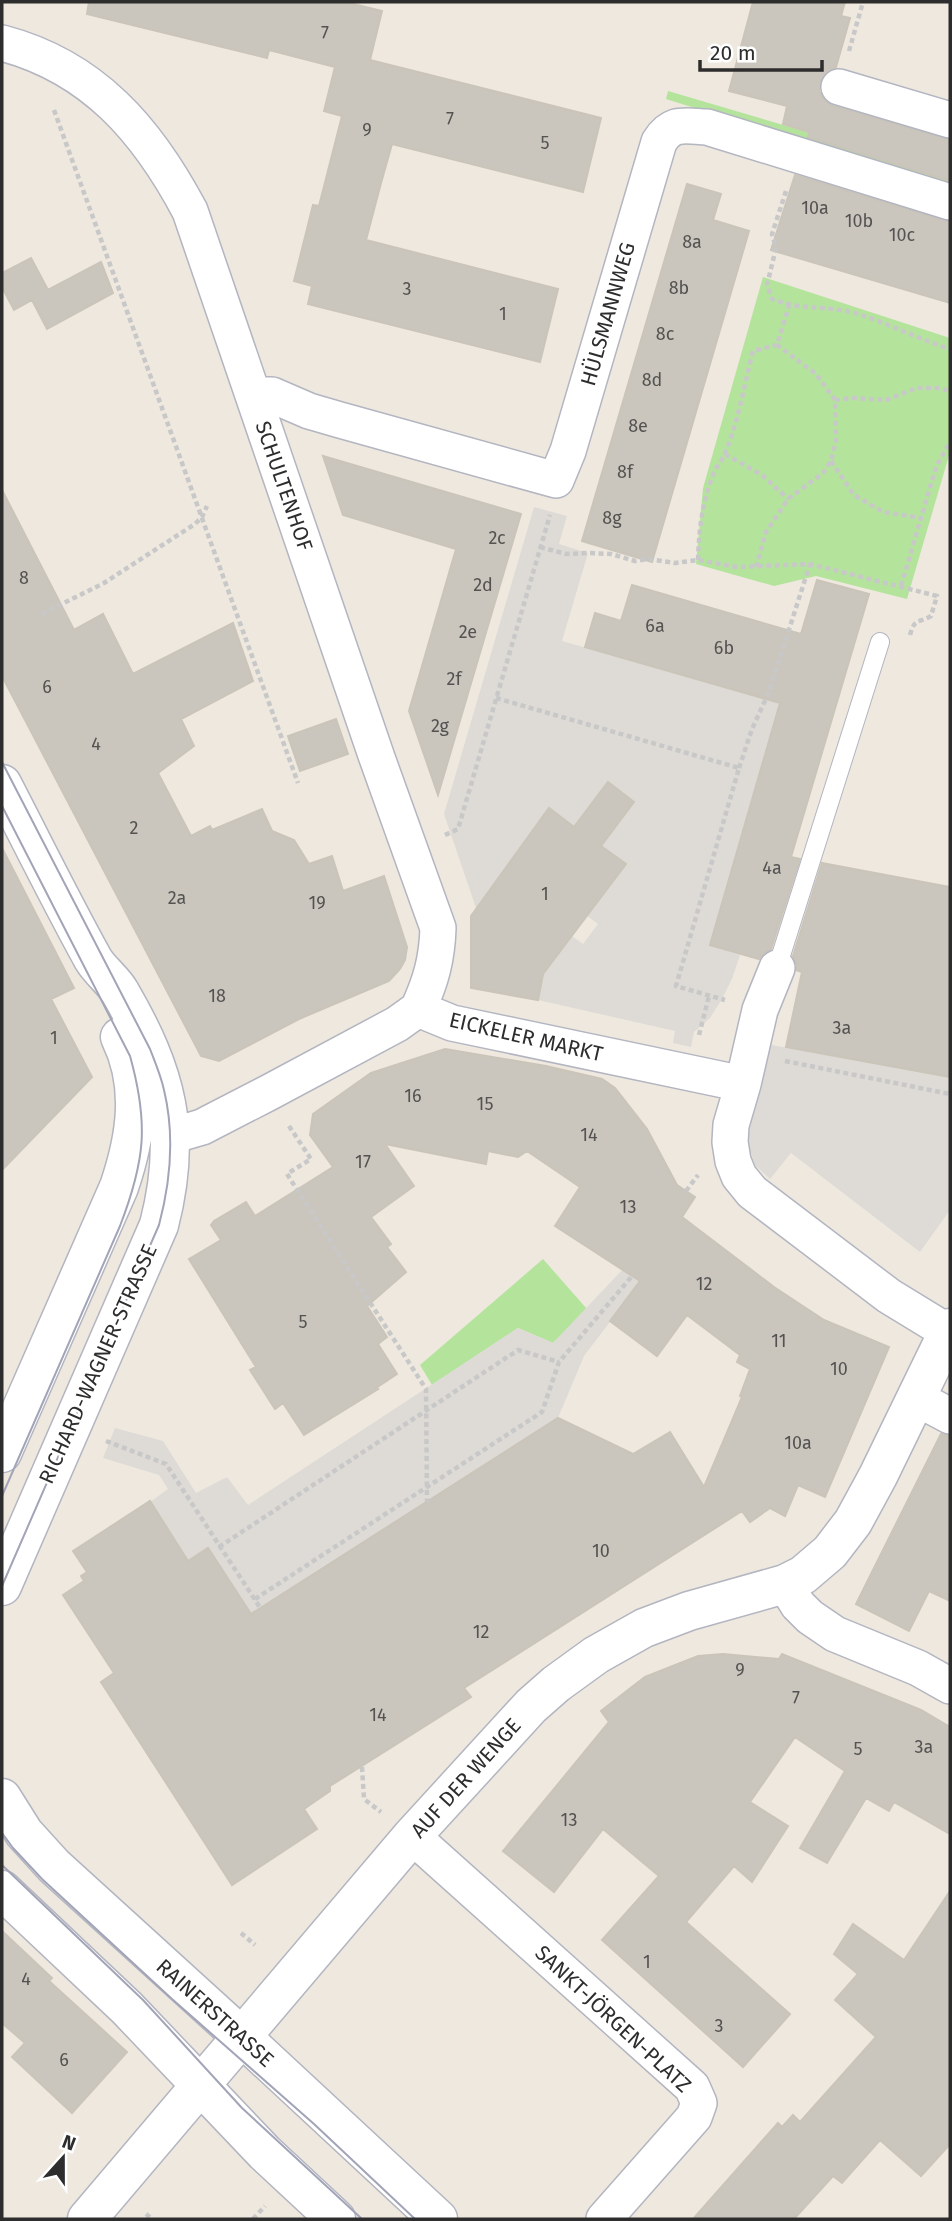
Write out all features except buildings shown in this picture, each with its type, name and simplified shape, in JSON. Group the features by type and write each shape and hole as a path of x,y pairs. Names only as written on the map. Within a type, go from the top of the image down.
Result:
{"street":[{"name":"SCHULTENHOF","path":"2,43 50,61 101,93 139,130 168,170 190,211 438,928 437,956 429,985 418,1009"},
{"path":"839,87 950,120"},
{"name":"HÜLSMANNWEG","path":"556,480 568,451 659,142 666,130 680,125 706,127 950,202"},
{"path":"253,395 272,395 309,411 556,480"},
{"path":"2,784 95,962 103,1002 130,1056 135,1116 132,1140 119,1187 2,1453"},
{"name":"RICHARD-WAGNER-STRASSE","path":"2,1586 159,1225 168,1190 171,1136 164,1090 150,1049 118,989 95,962"},
{"path":"777,968 760,1010 730,1125 733,1161 739,1176 752,1192 889,1296 949,1330 853,1522 830,1552 803,1575 785,1584 798,1605 810,1617 835,1633 918,1668 950,1686"},
{"path":"171,1136 202,1127 397,1024 418,1009"},
{"name":"EICKELER MARKT","path":"418,1009 452,1023 746,1069"},
{"path":"916,1398 950,1416"},
{"name":"AUF DER WENGE","path":"87,2219 412,1836 531,1706 596,1655 644,1628 689,1611 785,1584"},
{"name":"RAINERSTRASSE","path":"2,1798 24,1833 54,1866 438,2219"},
{"name":"SANKT-JÖRGEN-PLATZ","path":"412,1836 692,2087 699,2103 694,2117 604,2219"},
{"path":"2,1890 127,2007 265,2153 336,2219"}],"lane":[{"path":"777,968 880,642"}],"path":[{"path":"839,87 863,2"},
{"path":"50,61 50,96 298,783"},
{"path":"799,154 772,234 776,248 767,285 772,299 789,306 856,313 950,349"},
{"path":"777,345 789,306"},
{"path":"756,566 766,532 788,499 823,473 831,461 836,441 835,400 816,374 777,345"},
{"path":"698,560 704,502 714,471 725,454 753,351 777,345"},
{"path":"835,400 886,400 916,388 950,391"},
{"path":"901,586 936,467 950,442"},
{"path":"725,454 762,475 788,499"},
{"path":"831,461 854,495 883,512 922,518"},
{"path":"410,848 458,829 551,511 556,480"},
{"path":"43,614 104,583 195,524 207,506"},
{"path":"540,547 566,554 611,554 635,561 649,559 675,564 698,560 737,567 810,564 937,596 931,616 925,620 917,620 910,636"},
{"path":"732,1002 676,986 739,768 752,729 769,692 810,564"},
{"path":"496,698 739,768"},
{"path":"746,1069 950,1094"},
{"path":"268,1093 311,1159 287,1174 426,1389 426,1502"},
{"path":"255,1599 542,1412 559,1362 633,1275"},
{"path":"219,1546 517,1350 559,1362"},
{"path":"96,1437 166,1464 261,1609"},
{"path":"362,1767 365,1799 412,1836"},
{"path":"241,1933 255,1945"},
{"path":"146,2214 152,2219"}],"green space":[{"path":"668,91 950,174 950,188 666,99"},
{"path":"763,277 950,338 950,452 907,599 816,576 774,586 696,564 703,488"},
{"path":"543,1259 587,1309 553,1343 518,1328 432,1385 420,1365"}],"shaded area":[{"path":"534,507 567,516 559,544 588,553 562,641 742,692 782,696 710,945 740,955 722,999 710,1018 694,1032 691,1047 673,1043 675,1031 538,1000 543,972 572,936 583,944 598,924 586,915 595,842 613,831 634,801 608,782 580,832 549,809 476,908 444,814"},
{"path":"766,1044 950,1077 950,1210 920,1252 791,1153 770,1179 755,1165 747,1141"},
{"path":"624,1268 641,1281 584,1356 558,1418 256,1621 208,1548 188,1561 150,1502 168,1489 159,1475 103,1458 115,1428 163,1441 196,1493 227,1477 248,1505 518,1328 553,1343"}],"tram line":[{"path":"2,762 150,1049 160,1074 170,1124 169,1175 159,1225 2,1586"},
{"path":"2,806 130,1056 142,1123 142,1142 135,1182 120,1226 2,1496"},
{"path":"2,1833 42,1879 172,1999 314,2124 415,2219"},
{"path":"2,1865 143,2000 242,2108 362,2219"}]}
